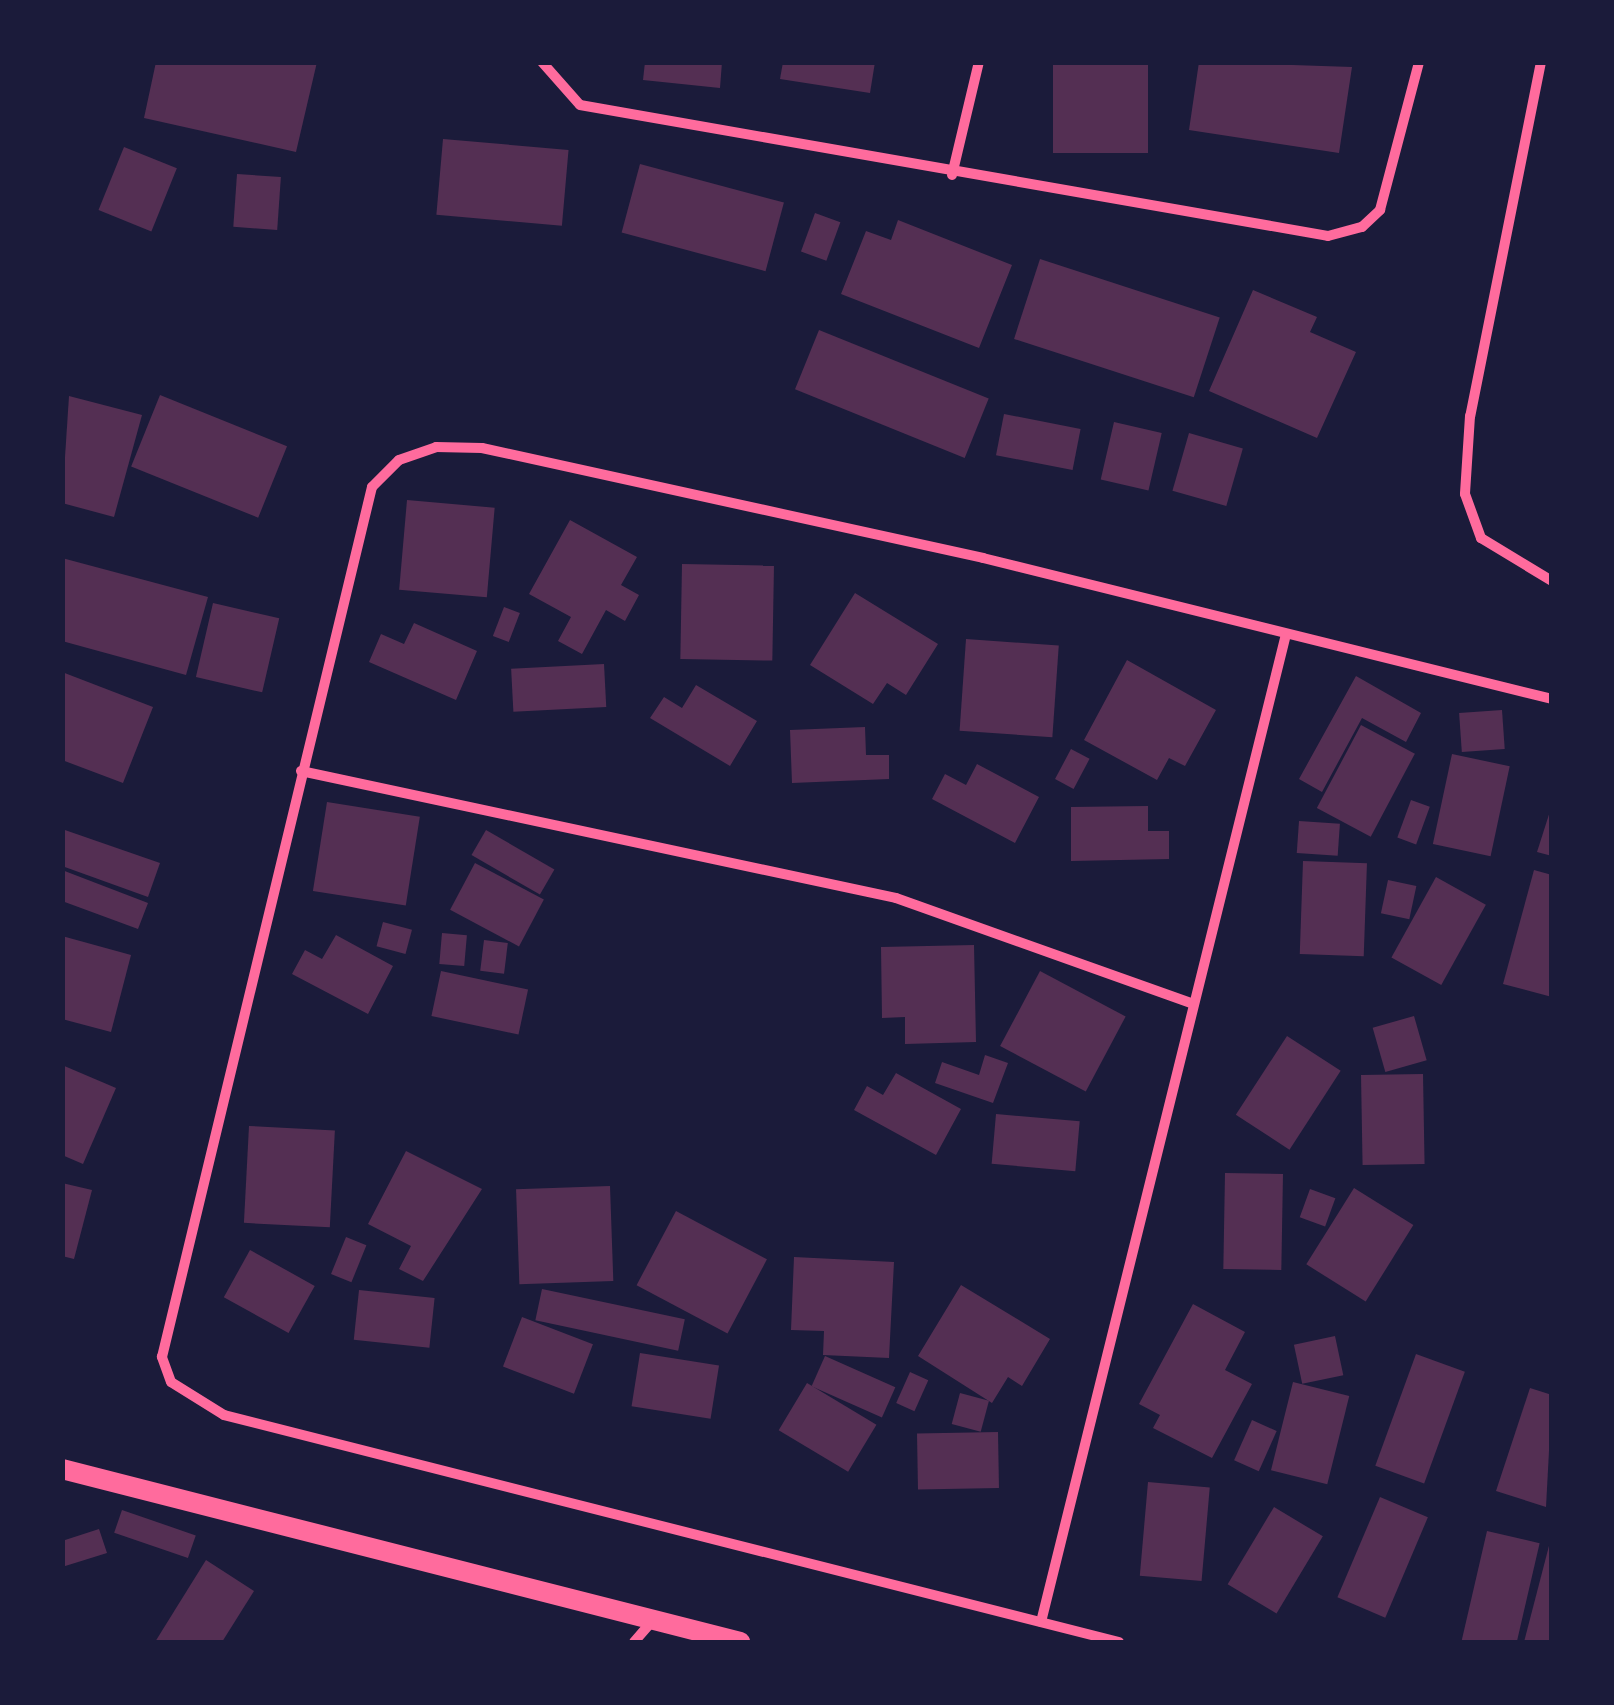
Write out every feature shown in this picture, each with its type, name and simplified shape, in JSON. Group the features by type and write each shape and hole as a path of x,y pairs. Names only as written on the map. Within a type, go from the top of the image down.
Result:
{"main road":[{"path":"62,1470 740,1642"}],"street":[{"path":"542,62 580,105 952,175 1328,236 1362,227 1380,210 1419,62"},
{"path":"952,175 979,62"},
{"path":"1541,62 1470,416 1465,494 1480,538 1552,581"},
{"path":"1119,1642 224,1415 170,1382 162,1357 372,487 399,460 436,447 482,448 944,550 1552,699"},
{"path":"1041,1622 1286,634"},
{"path":"301,771 896,898 1194,1004"},
{"path":"634,1642 653,1620"}],"building":[{"path":"156,62 317,62 296,152 144,118"},
{"path":"645,62 722,62 720,88 643,80"},
{"path":"783,62 875,62 870,93 780,79"},
{"path":"1053,62 1148,62 1148,153 1053,153"},
{"path":"1199,62 1352,67 1339,153 1189,130"},
{"path":"443,139 569,150 562,226 436,215"},
{"path":"124,147 177,168 151,231 99,210"},
{"path":"640,164 784,203 766,271 622,233"},
{"path":"237,174 281,177 277,230 233,227"},
{"path":"815,213 840,222 826,261 801,252"},
{"path":"898,220 1012,265 979,348 841,294 866,231 891,240"},
{"path":"1040,259 1220,317 1194,397 1014,339"},
{"path":"1253,290 1317,317 1310,332 1356,352 1317,438 1209,391"},
{"path":"819,330 989,399 965,458 795,389"},
{"path":"160,395 287,446 258,518 131,466"},
{"path":"69,396 142,415 114,517 62,503"},
{"path":"1004,414 1081,429 1073,470 996,455"},
{"path":"1114,422 1162,433 1148,491 1101,479"},
{"path":"1189,433 1243,448 1226,506 1172,491"},
{"path":"407,500 495,508 487,597 399,590"},
{"path":"570,520 637,557 621,585 639,595 625,621 606,610 582,654 558,641 571,617 529,594"},
{"path":"62,558 208,597 186,675 62,641"},
{"path":"682,564 774,566 772,661 680,659"},
{"path":"855,593 938,644 906,695 887,683 873,704 810,665"},
{"path":"213,603 279,618 262,692 196,677"},
{"path":"504,607 520,613 509,642 493,636"},
{"path":"414,623 477,651 456,700 369,662 381,634 404,644"},
{"path":"966,639 1059,645 1052,737 960,731"},
{"path":"1127,660 1216,710 1185,766 1169,758 1157,780 1084,740"},
{"path":"604,664 606,707 513,712 511,669"},
{"path":"62,672 153,707 123,783 62,760"},
{"path":"1356,676 1421,713 1406,742 1362,718 1322,792 1299,779"},
{"path":"696,685 757,721 730,766 650,718 664,697 682,708"},
{"path":"1502,710 1505,749 1462,752 1459,713"},
{"path":"1361,725 1415,754 1371,837 1317,808"},
{"path":"865,727 866,755 889,755 889,779 792,783 790,730"},
{"path":"1071,749 1090,759 1074,789 1055,779"},
{"path":"1452,754 1510,766 1491,856 1433,844"},
{"path":"977,764 1039,797 1015,843 932,799 945,774 966,785"},
{"path":"1411,800 1430,807 1416,844 1397,838"},
{"path":"327,802 420,817 406,906 313,891"},
{"path":"1552,805 1552,856 1537,852"},
{"path":"1148,806 1148,831 1169,831 1169,859 1071,861 1071,807"},
{"path":"1299,821 1340,824 1338,856 1297,853"},
{"path":"62,829 160,863 148,897 62,866"},
{"path":"486,830 554,869 540,895 472,855"},
{"path":"1303,861 1367,863 1364,956 1300,954"},
{"path":"475,863 544,900 519,946 450,910"},
{"path":"62,870 148,903 138,929 62,901"},
{"path":"1534,870 1552,875 1552,997 1503,984"},
{"path":"1436,877 1486,905 1441,985 1391,957"},
{"path":"1388,880 1416,886 1409,919 1381,913"},
{"path":"383,922 412,930 406,954 377,946"},
{"path":"442,933 467,935 464,966 439,964"},
{"path":"336,935 393,966 368,1014 292,974 305,950 322,959"},
{"path":"62,936 131,955 111,1032 62,1019"},
{"path":"484,940 508,943 504,974 480,971"},
{"path":"974,945 976,1042 905,1044 905,1017 882,1018 881,947"},
{"path":"441,971 528,990 518,1034 431,1016"},
{"path":"1040,971 1126,1017 1086,1092 1000,1046"},
{"path":"1414,1016 1427,1060 1385,1072 1373,1028"},
{"path":"1287,1036 1341,1071 1289,1150 1236,1115"},
{"path":"985,1055 1008,1063 993,1103 935,1083 942,1062 979,1075"},
{"path":"62,1065 116,1088 83,1164 62,1155"},
{"path":"896,1073 961,1109 936,1155 854,1110 867,1086 883,1095"},
{"path":"1423,1074 1425,1164 1363,1165 1361,1075"},
{"path":"996,1114 1080,1121 1075,1171 992,1164"},
{"path":"249,1126 335,1131 330,1227 244,1223"},
{"path":"406,1151 482,1189 423,1281 399,1269 411,1246 368,1224"},
{"path":"1225,1173 1283,1174 1281,1270 1223,1269"},
{"path":"62,1183 92,1190 74,1259 62,1256"},
{"path":"610,1186 613,1281 519,1284 516,1189"},
{"path":"1354,1188 1413,1225 1366,1301 1306,1264"},
{"path":"1310,1189 1335,1198 1325,1226 1300,1217"},
{"path":"676,1211 767,1259 728,1334 637,1285"},
{"path":"346,1237 366,1245 351,1282 331,1274"},
{"path":"250,1250 315,1286 289,1333 224,1297"},
{"path":"794,1257 894,1262 889,1358 823,1355 824,1331 791,1330"},
{"path":"961,1285 1050,1339 1022,1386 1008,1377 992,1403 918,1356"},
{"path":"542,1289 685,1319 678,1351 535,1320"},
{"path":"359,1290 435,1298 429,1348 354,1340"},
{"path":"1193,1304 1245,1332 1225,1370 1252,1384 1212,1458 1153,1428 1160,1415 1139,1404"},
{"path":"522,1317 593,1344 574,1394 503,1366"},
{"path":"1335,1336 1343,1375 1302,1384 1294,1345"},
{"path":"640,1353 719,1366 711,1419 632,1406"},
{"path":"1416,1354 1465,1372 1424,1484 1375,1466"},
{"path":"825,1356 895,1387 882,1417 812,1386"},
{"path":"910,1372 928,1380 914,1411 896,1403"},
{"path":"1293,1382 1349,1396 1327,1484 1271,1470"},
{"path":"807,1383 876,1425 848,1472 779,1430"},
{"path":"1530,1388 1552,1395 1546,1507 1496,1491"},
{"path":"960,1393 989,1401 981,1432 952,1424"},
{"path":"1252,1420 1277,1431 1259,1471 1234,1460"},
{"path":"998,1432 999,1488 918,1489 917,1433"},
{"path":"1148,1482 1210,1487 1202,1581 1140,1576"},
{"path":"1380,1497 1428,1517 1385,1618 1337,1597"},
{"path":"1274,1507 1323,1536 1277,1614 1228,1584"},
{"path":"122,1510 196,1535 188,1558 114,1533"},
{"path":"99,1529 107,1553 62,1567 62,1541"},
{"path":"1487,1531 1540,1543 1517,1642 1462,1641"},
{"path":"1550,1542 1552,1642 1524,1642"},
{"path":"206,1560 254,1591 222,1642 155,1642"}]}
